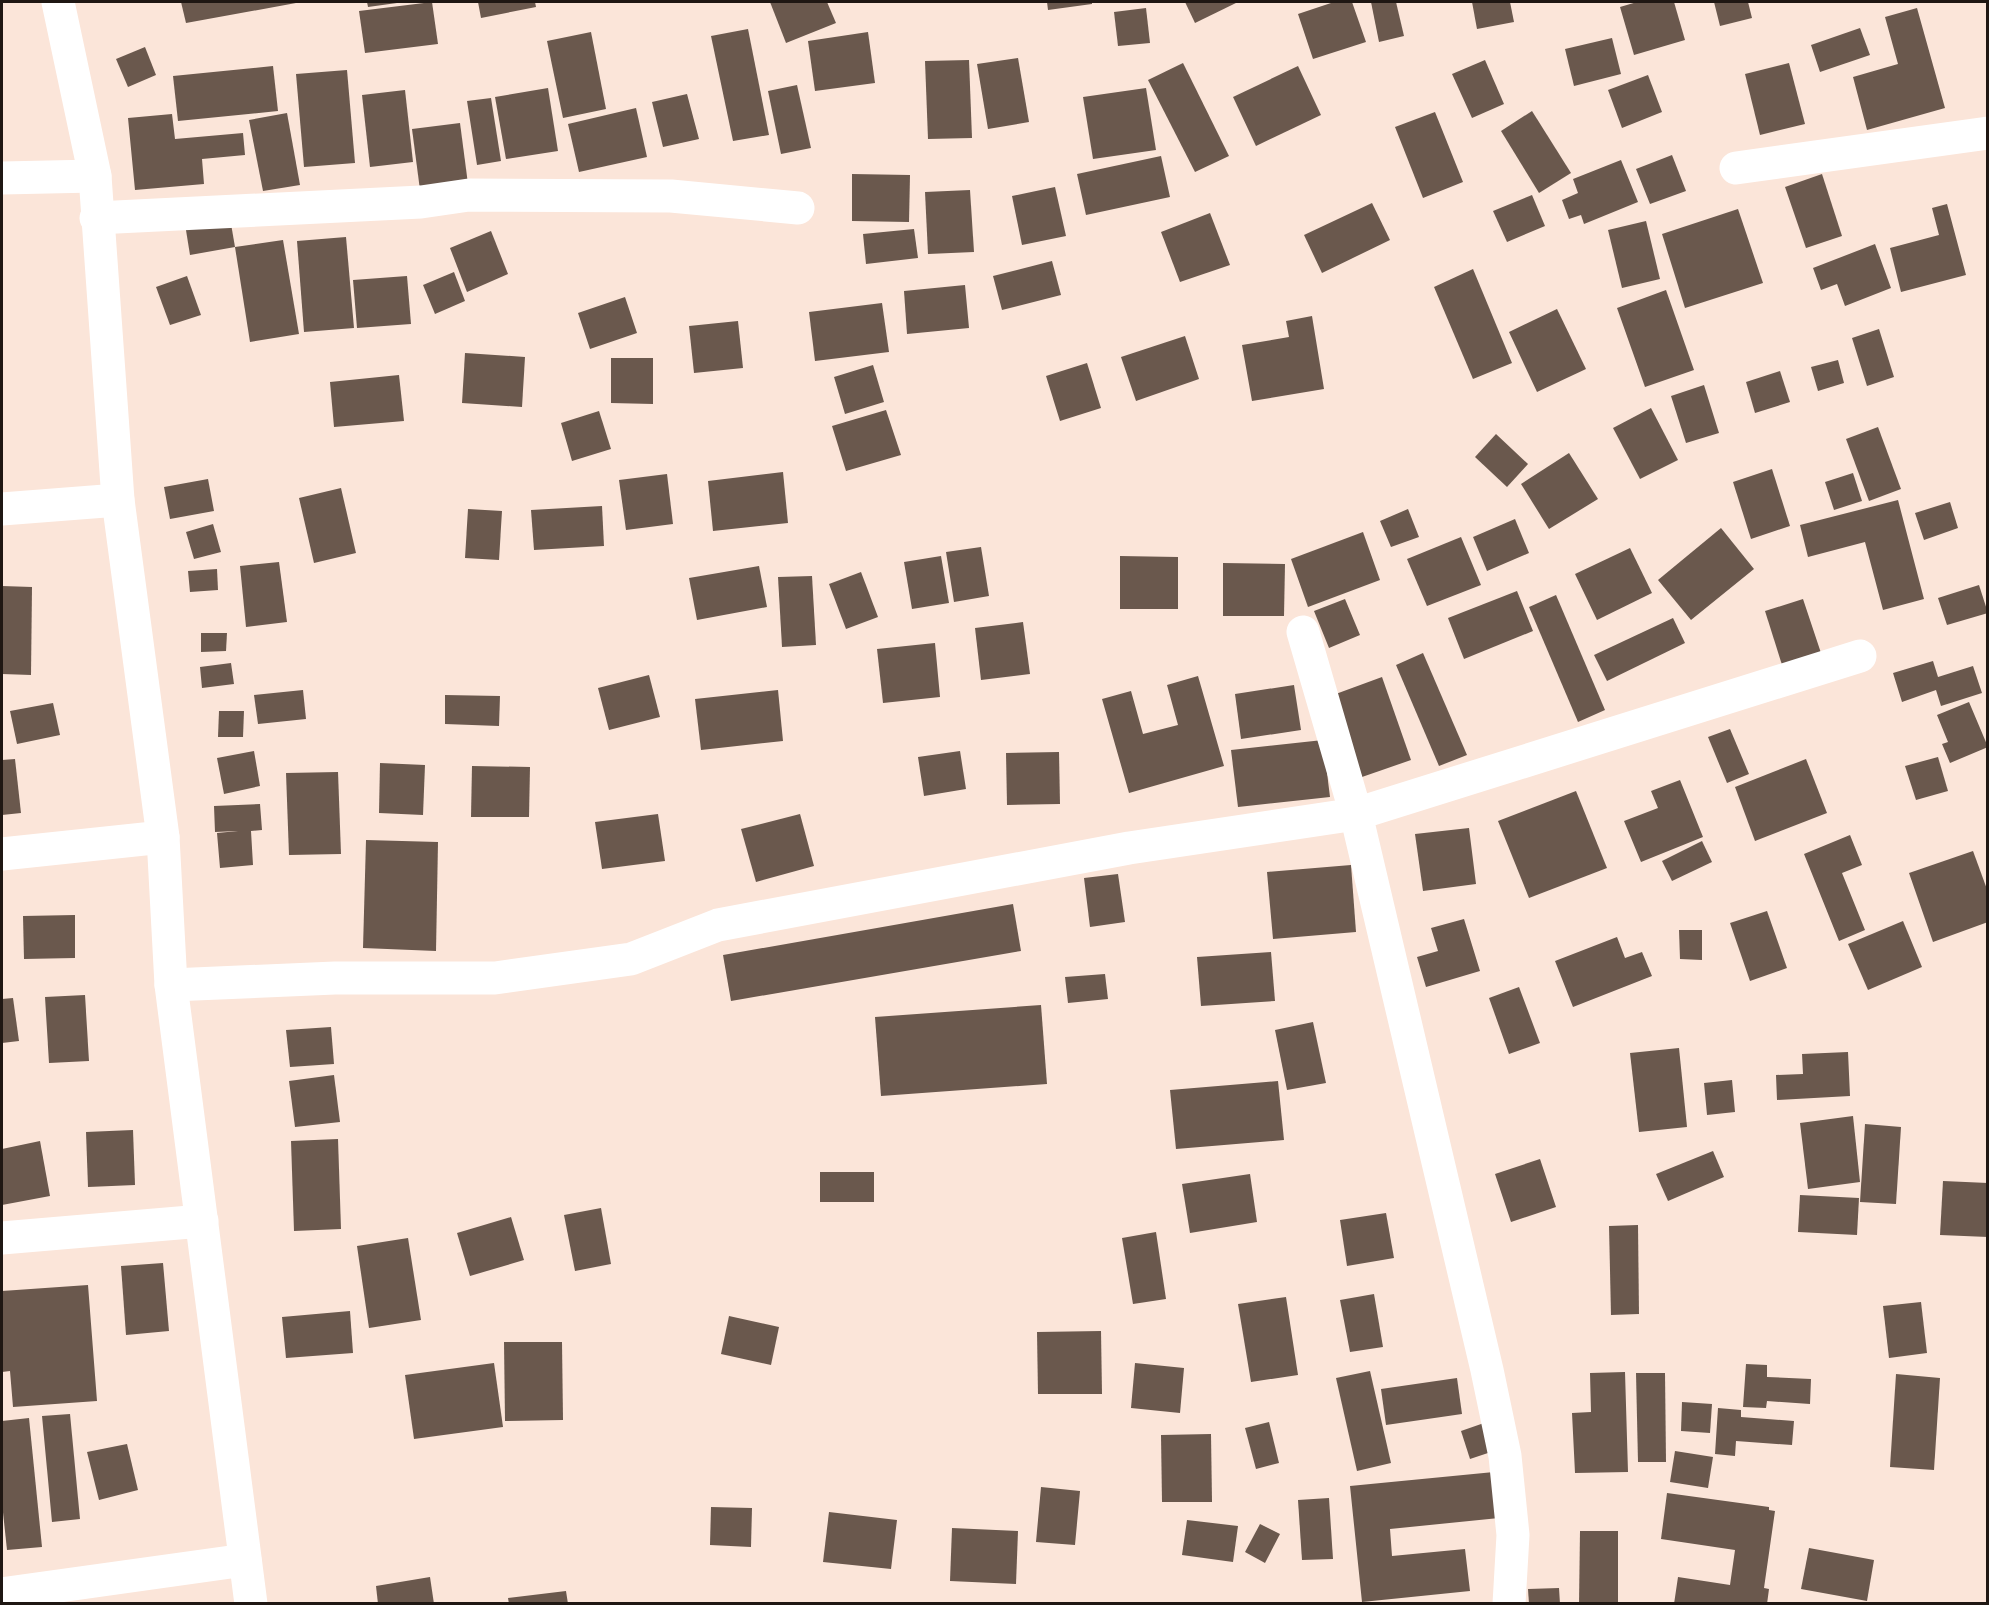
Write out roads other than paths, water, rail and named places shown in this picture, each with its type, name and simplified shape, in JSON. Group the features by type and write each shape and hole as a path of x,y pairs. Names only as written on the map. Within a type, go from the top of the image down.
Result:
{"main road":[{"path":"58,2 95,176 96,218 118,500 163,837 171,985 250,1604"},
{"path":"1736,168 1988,133"},
{"path":"2,178 95,176"},
{"path":"96,218 421,202 469,195 671,196 798,208"},
{"path":"2,509 118,500"},
{"path":"1303,632 1356,814 1487,1370 1505,1456 1513,1535 1509,1604"},
{"path":"171,985 335,978 495,978 631,959 718,925 1129,848 1356,814 1860,656"},
{"path":"2,854 163,837"},
{"path":"2,1238 202,1221"},
{"path":"2,1594 245,1560"}]}
